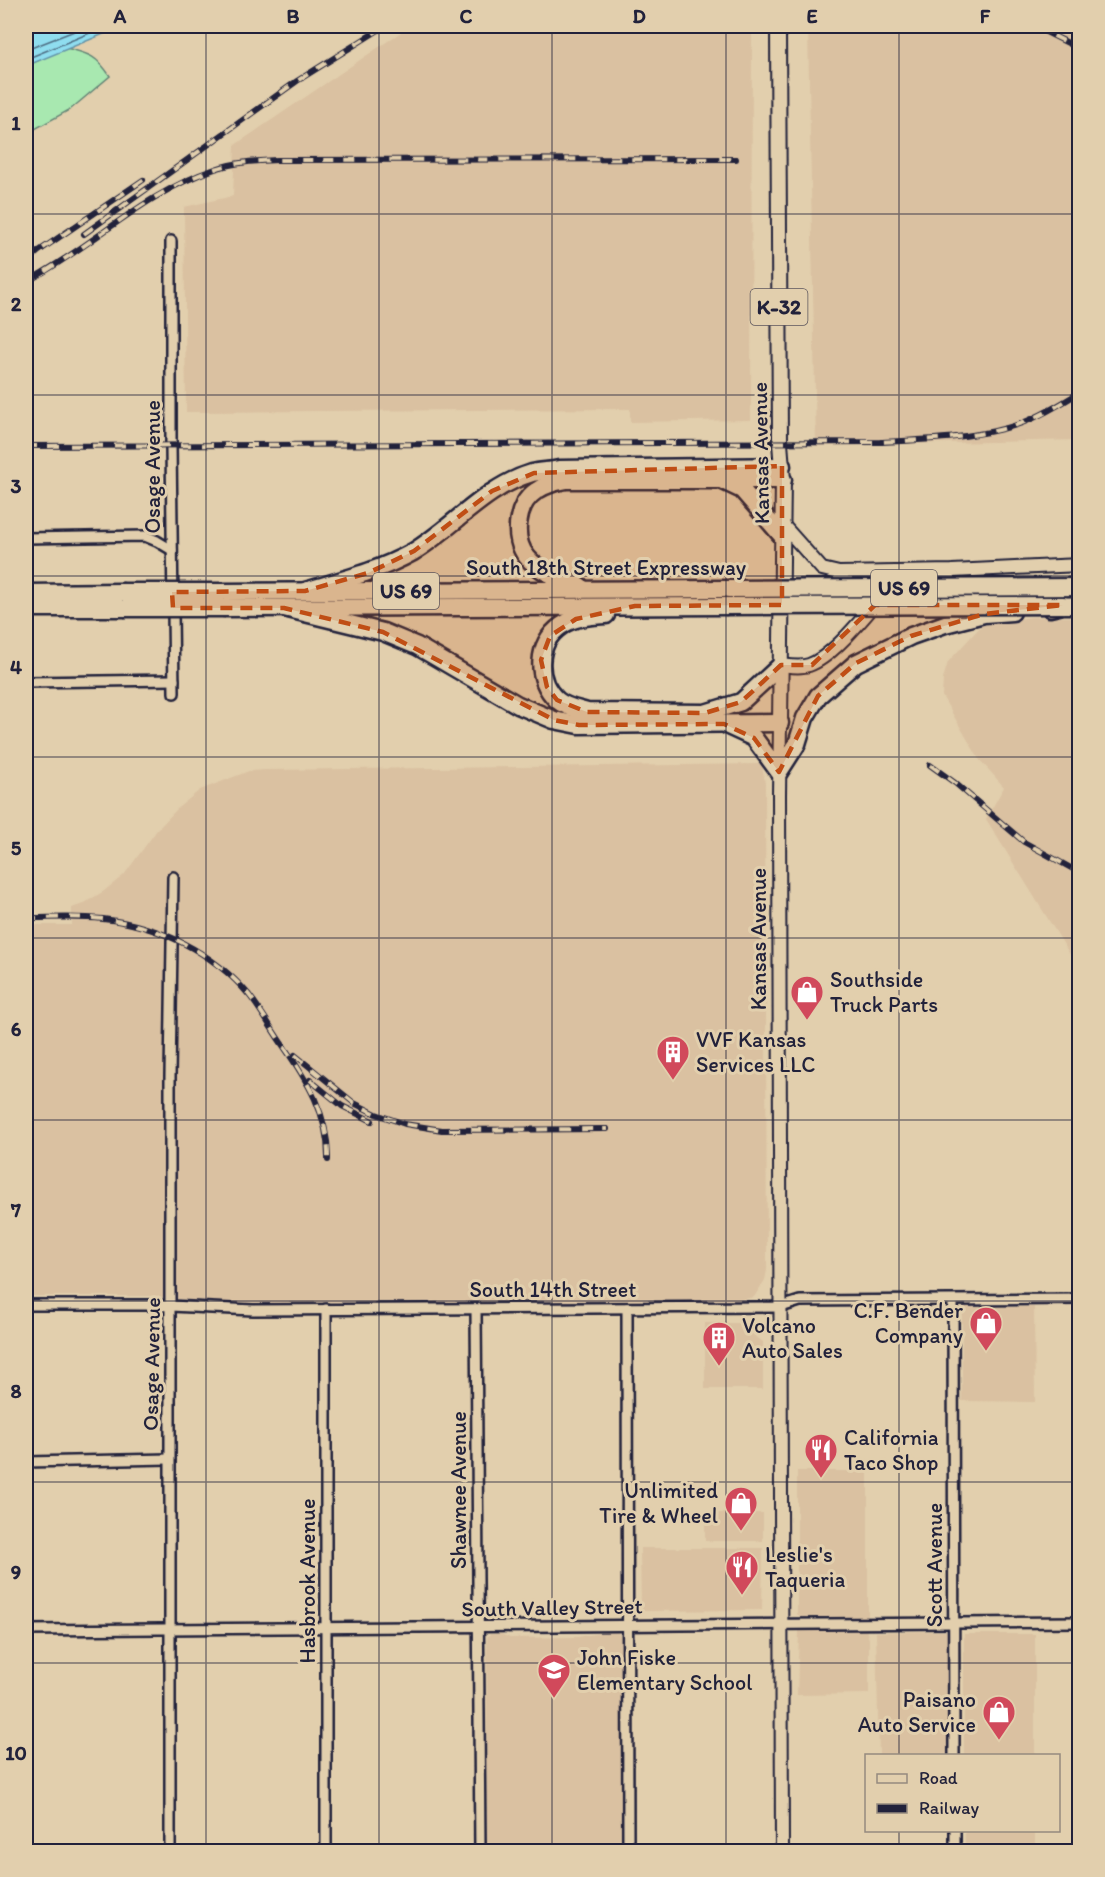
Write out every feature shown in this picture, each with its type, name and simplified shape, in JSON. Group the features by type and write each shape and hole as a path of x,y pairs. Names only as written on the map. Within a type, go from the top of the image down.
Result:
{"highway":[{"path":"305,591 388,565 414,551 492,491 534,473 559,469 783,473"},
{"path":"589,590 552,575 537,566 527,556 518,530 520,513 534,492 552,483 567,480 722,481 783,473"},
{"path":"722,481 742,490 782,530"},
{"name":"South 18th Street Expressway","path":"224,600 284,608 635,606 726,597 1080,587"},
{"name":"South 18th Street Expressway","path":"26,593 123,600 224,600 305,591 589,590 726,597 1074,603"},
{"name":"South 18th Street Expressway","path":"26,608 123,600"},
{"path":"724,724 754,738 779,772 796,744 805,717 818,696 856,663 911,636 984,614 1042,610 1074,603"},
{"path":"635,606 610,614 576,619 561,626 550,636 544,646 541,660 542,674 547,687 557,700 569,707 587,712 705,713 741,702 781,665"},
{"path":"284,608 399,638 417,646 518,705 554,720 579,725 780,723"}],"main road":[{"name":"Kansas Avenue","path":"778,26 780,443 783,473 779,772 782,1851"},
{"path":"782,530 822,569 839,573 1080,565"},
{"path":"781,665 797,667 812,665 835,648 879,601 1074,603"}],"street":[{"name":"Osage Avenue","path":"171,241 174,693"},
{"path":"26,538 145,537 172,550"},
{"path":"26,682 174,680"},
{"name":"Osage Avenue","path":"170,1851 170,1077 173,877"},
{"name":"South 14th Street","path":"26,1305 326,1310 781,1307 800,1301 1080,1299"},
{"name":"Scott Avenue","path":"953,1301 954,1754"},
{"path":"627,1308 628,1851"},
{"name":"Shawnee Avenue","path":"476,1309 480,1851"},
{"name":"Hasbrook Avenue","path":"326,1310 327,1851"},
{"path":"26,1462 169,1459"},
{"name":"South Valley Street","path":"26,1630 1080,1622"},
{"path":"955,1832 955,1851"}],"highlighted area":[{"path":"782,466 782,605 635,606 576,619 550,636 541,660 547,687 557,700 587,712 705,713 741,702 781,665 812,665 875,605 1063,605 984,614 911,636 856,663 818,696 779,772 754,738 724,724 579,725 554,720 383,632 284,608 173,608 172,592 305,591 368,573 414,551 492,491 534,473"}],"shaded area":[{"path":"410,26 1079,26 1079,440 816,446 808,28 752,29 751,420 630,422 630,409 186,412 184,207 233,196 235,145"},
{"path":"1031,617 1079,617 1079,969 986,819 1004,787 979,759 942,696 943,679 948,662 982,625"},
{"path":"762,764 765,784 767,1270 765,1280 754,1297 737,1301 216,1303 151,1296 26,1296 26,925 72,925 72,908 104,891 124,875 157,830 179,807 200,790 249,771 266,770"},
{"path":"964,1307 1034,1307 1035,1402 962,1401 962,1309"},
{"path":"705,1323 738,1323 763,1342 763,1389 705,1389"},
{"path":"797,1471 868,1471 868,1617 801,1617 797,1614"},
{"path":"705,1513 763,1513 763,1541 705,1541"},
{"path":"640,1548 763,1548 762,1610 641,1611"},
{"path":"866,1630 869,1639 869,1694 797,1695 799,1631"},
{"path":"947,1631 947,1754 879,1754 876,1632"},
{"name":"John Fiske Elementary School","path":"617,1632 622,1637 622,1851 486,1851 487,1637 490,1634 501,1634 510,1638 578,1637"},
{"path":"964,1634 1035,1634 1035,1754 964,1754"},
{"path":"965,1832 1035,1832 1035,1851 965,1851"}],"green space":[{"path":"66,48 91,56 110,76 71,109 26,134 26,66"}],"water":[{"path":"26,26 123,26 26,66"}],"railway":[{"path":"84,234 297,81 385,26"},
{"path":"1034,26 1080,49"},
{"path":"26,282 164,192 189,179 238,163 278,160 736,159"},
{"path":"26,262 143,180"},
{"path":"26,446 880,442 952,437 1006,428 1037,416 1080,392"},
{"path":"930,765 955,783 1024,842 1080,873"},
{"path":"26,918 84,918 124,922 164,934 219,966 249,995 308,1085 325,1128 328,1160"},
{"path":"295,1055 354,1103 405,1124 442,1130 607,1129"},
{"path":"310,1080 342,1106 372,1121"}],"place":[{"name":"Southside Truck Parts","path":"807,1021"},
{"name":"VVF Kansas Services LLC","path":"673,1081"},
{"name":"C.F. Bender Company","path":"986,1352"},
{"name":"Volcano Auto Sales","path":"719,1367"},
{"name":"California Taco Shop","path":"821,1479"},
{"name":"Unlimited Tire & Wheel","path":"741,1532"},
{"name":"Leslie's Taqueria","path":"742,1596"},
{"name":"John Fiske Elementary School","path":"554,1699"},
{"name":"Paisano Auto Service","path":"999,1741"}]}
